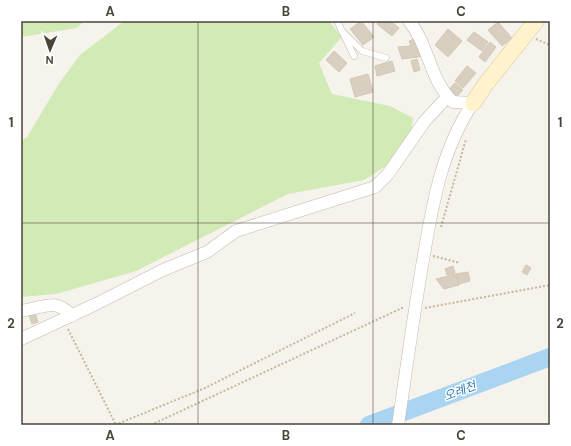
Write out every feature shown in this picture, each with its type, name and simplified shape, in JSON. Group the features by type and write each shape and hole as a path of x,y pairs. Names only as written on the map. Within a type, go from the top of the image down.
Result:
{"street":[{"path":"409,21 418,32 443,93 452,102 473,103"},
{"path":"398,425 430,218 442,167 459,124 485,85 536,21"},
{"path":"21,339 164,270 207,252 236,231 375,187 388,174 424,122 447,97"},
{"path":"21,311 51,304 60,305 67,318"}],"lane":[{"path":"337,21 354,56"},
{"path":"342,32 362,51 386,58"}],"path":[{"path":"439,232 468,134"},
{"path":"430,262 434,251"},
{"path":"432,256 460,263"},
{"path":"151,425 402,308 415,310 550,285"},
{"path":"67,318 116,425 205,388 355,313"}],"green space":[{"path":"21,21 84,21 77,28 21,37"},
{"path":"124,21 329,21 342,37 319,63 332,94 390,106 413,118 409,151 364,180 288,194 136,271 56,294 21,297 21,141 27,137 58,85 80,55"}],"building":[{"path":"361,21 374,37 363,45 350,29"},
{"path":"380,21 390,21 399,28 392,36 377,24"},
{"path":"498,22 512,38 502,46 488,30"},
{"path":"448,29 462,41 448,57 435,45"},
{"path":"474,32 488,42 482,51 467,40"},
{"path":"417,38 425,56 402,59 398,47 411,46 409,41"},
{"path":"490,42 496,47 485,62 479,57"},
{"path":"334,51 347,63 339,72 326,60"},
{"path":"417,59 420,70 414,72 411,61"},
{"path":"392,61 395,71 377,76 375,66"},
{"path":"467,66 476,73 463,88 455,81"},
{"path":"368,74 373,92 355,97 350,79"},
{"path":"455,83 463,90 455,98 447,91"},
{"path":"526,265 531,268 527,275 522,272"},
{"path":"453,266 455,273 447,275 445,269"},
{"path":"468,272 470,281 459,284 456,274"},
{"path":"456,274 459,285 444,289 436,279"},
{"path":"34,310 38,322 32,324 28,312"}],"waterway":[{"name":"오례천","path":"369,425 550,357"}]}
